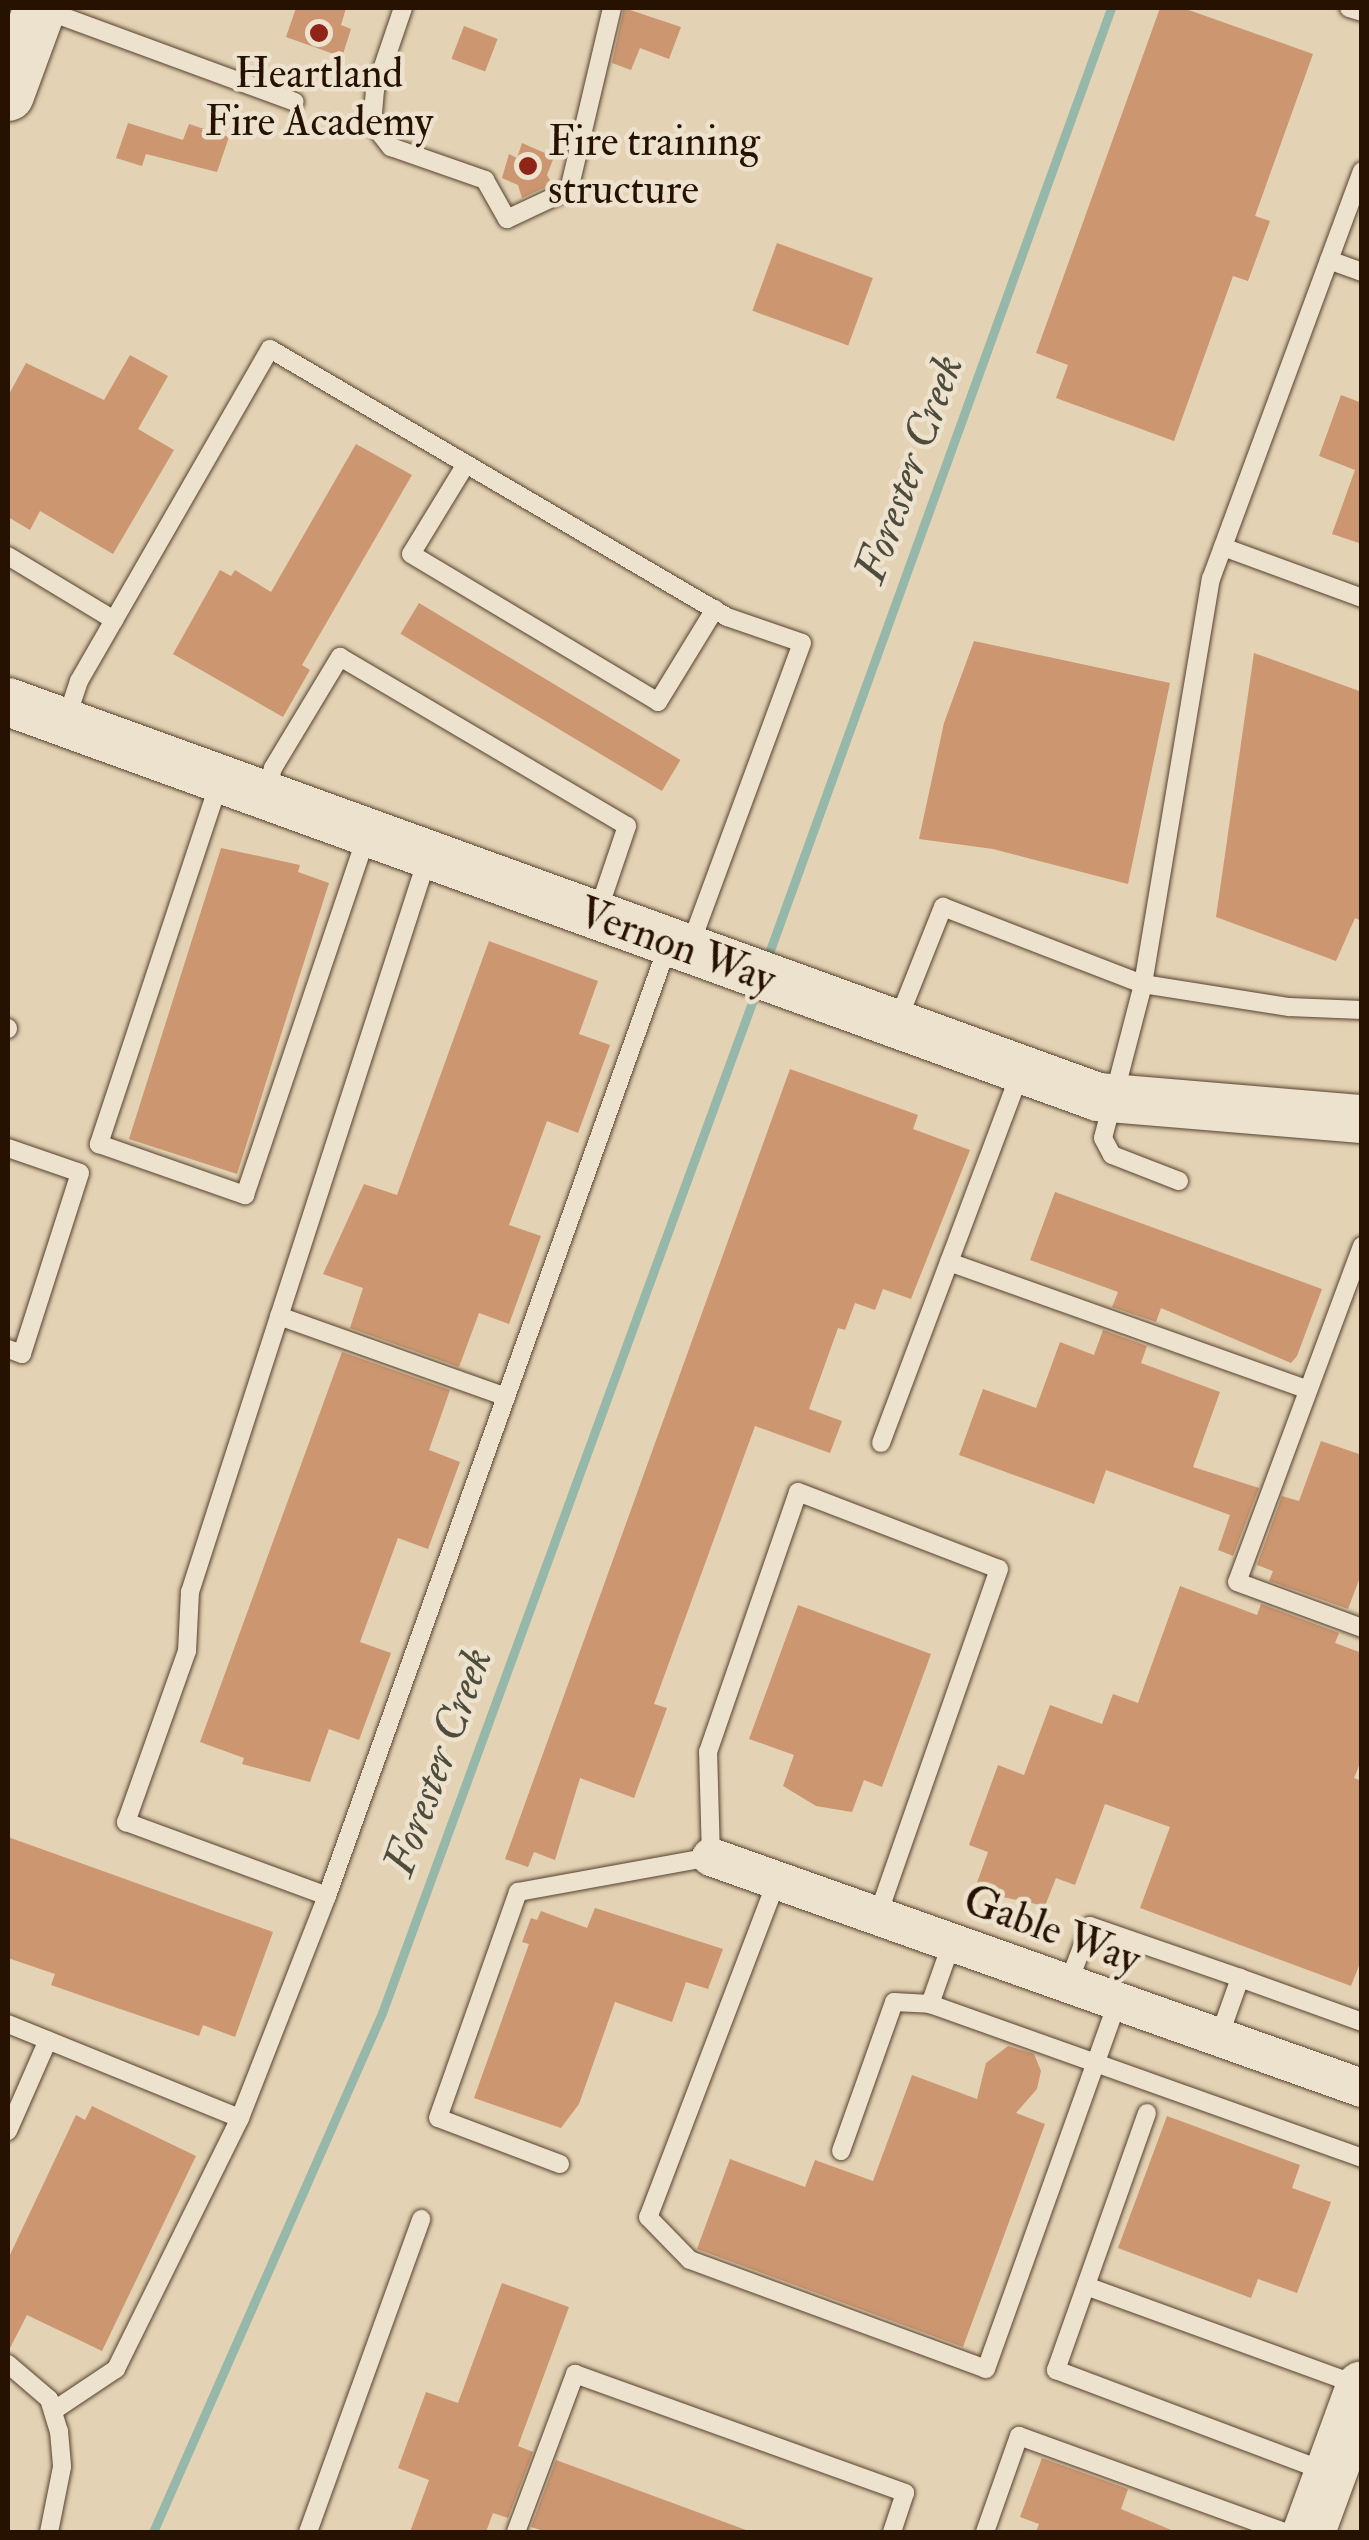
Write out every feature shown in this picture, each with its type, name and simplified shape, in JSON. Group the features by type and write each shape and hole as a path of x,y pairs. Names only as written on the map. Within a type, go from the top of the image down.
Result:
{"main road":[{"path":"8,95 40,8"},
{"path":"1308,2532 1362,2387"}],"street":[{"name":"Vernon Way","path":"8,702 1021,1070 1112,1098 1362,1119"},
{"name":"Gable Way","path":"712,1856 1362,2088"}],"lane":[{"path":"40,8 295,102"},
{"path":"404,8 376,90 372,122 390,147 485,180 507,219 568,190 612,8"},
{"path":"1349,8 1362,12"},
{"path":"1180,1181 1104,1148 1112,1098 1143,984 1211,579 1362,170"},
{"path":"1329,260 1362,272"},
{"path":"53,2411 116,2369 240,2118 327,1896 506,1397 679,947 802,643 715,609 270,349 79,681 65,724"},
{"path":"466,464 412,554 658,702 715,609"},
{"path":"1222,547 1362,598"},
{"path":"8,556 114,620"},
{"path":"264,796 273,768 340,657 627,826 596,916"},
{"path":"220,780 99,1144 244,1195 367,833"},
{"path":"327,1896 126,1822 187,1651 190,1592 428,855"},
{"path":"896,1025 943,907 1143,984 1289,1007 1362,1010"},
{"path":"881,1443 1021,1070"},
{"path":"8,1148 80,1173 22,1354 8,1349"},
{"path":"1362,1246 1237,1582 1362,1628"},
{"path":"949,1262 1308,1390"},
{"path":"279,1316 506,1397"},
{"path":"560,2164 438,2118 518,1892 712,1856 708,1752 798,1492 999,1569 878,1916"},
{"path":"777,1880 648,2217 690,2260 986,2369 1118,2001"},
{"path":"1068,1984 1090,1926 1362,2022"},
{"path":"930,2004 952,1942"},
{"path":"1219,2038 1240,1978"},
{"path":"840,2151 894,2002 930,2004 1362,2158"},
{"path":"8,2024 240,2118"},
{"path":"8,2131 48,2040"},
{"path":"1147,2113 1056,2370 1330,2473"},
{"path":"308,2532 421,2218"},
{"path":"1086,2286 1362,2387"},
{"path":"8,2364 49,2399 53,2411 62,2467 49,2532"},
{"path":"516,2532 575,2374 905,2493 892,2532"},
{"path":"985,2532 1019,2436 1284,2532"}],"building":[{"name":"Heartland Fire Academy","path":"296,8 346,8 341,25 351,29 342,57 286,37"},
{"path":"624,8 681,27 669,59 640,48 631,70 612,63"},
{"path":"1160,8 1183,8 1313,54 1255,216 1270,221 1248,281 1233,276 1174,441 1056,398 1068,365 1036,353"},
{"name":"Fire training structure","path":"464,26 498,39 485,72 451,59"},
{"path":"128,123 183,140 189,124 229,137 217,172 146,154 142,166 116,158"},
{"name":"Fire training structure","path":"522,143 554,157 547,175 552,184 522,198 518,185 502,178 509,154 517,158"},
{"path":"777,243 873,278 848,346 752,311"},
{"path":"130,355 168,376 138,429 174,450 113,554 40,511 30,530 8,517 8,396 26,363 104,400"},
{"path":"1341,395 1362,403 1362,544 1332,534 1355,470 1319,456"},
{"path":"356,444 412,475 302,665 310,670 283,717 173,654 220,570 231,576 235,570 271,592"},
{"path":"419,603 680,760 662,791 400,634"},
{"path":"974,641 1170,683 1128,884 993,849 919,839 944,723"},
{"path":"1254,653 1362,692 1362,921 1355,918 1336,961 1216,917"},
{"path":"221,848 300,865 298,872 329,883 237,1174 129,1139"},
{"path":"489,941 598,981 579,1034 610,1045 578,1133 547,1121 509,1225 541,1236 509,1324 479,1313 459,1367 350,1328 363,1288 323,1274 364,1184 397,1195"},
{"path":"790,1069 918,1115 913,1129 970,1150 911,1299 883,1289 875,1310 855,1303 845,1330 838,1328 809,1409 842,1421 830,1453 755,1426 654,1704 667,1708 634,1798 580,1778 555,1860 534,1852 528,1867 505,1859"},
{"path":"1055,1192 1322,1289 1297,1356 1291,1363 1161,1308 1156,1322 1112,1307 1118,1292 1030,1260"},
{"path":"1103,1330 1147,1346 1141,1363 1220,1392 1193,1467 1259,1488 1233,1556 1218,1550 1230,1515 1106,1470 1094,1504 959,1455 983,1389 1036,1408 1060,1342 1094,1355"},
{"path":"342,1352 450,1390 429,1450 460,1462 428,1549 398,1538 360,1642 391,1653 359,1740 329,1729 310,1782 242,1764 244,1758 200,1742"},
{"path":"1321,1441 1362,1455 1362,1572 1348,1609 1269,1581 1273,1571 1257,1565 1282,1496 1299,1501"},
{"path":"1180,1586 1257,1615 1261,1604 1339,1633 1335,1643 1362,1653 1362,1758 1354,1778 1362,1781 1362,1958 1351,1986 1140,1908 1170,1827 1105,1804 1075,1885 1056,1878 1045,1906 974,1891 988,1852 969,1845 998,1765 1024,1775 1050,1705 1102,1724 1113,1694 1138,1703"},
{"path":"798,1605 931,1654 882,1787 864,1780 852,1812 816,1806 783,1786 794,1755 749,1739"},
{"path":"8,1837 273,1932 235,2037 203,2025 199,2036 94,2000 51,1985 55,1974 8,1958"},
{"path":"595,1908 723,1949 708,1989 686,1982 672,2022 615,2002 579,2104 561,2128 474,2098 529,1944 522,1942 531,1918 537,1920 541,1911 587,1928"},
{"path":"1008,2046 1034,2054 1041,2071 1037,2089 1016,2113 1045,2124 963,2347 697,2249 730,2159 805,2187 815,2160 873,2181 912,2075 977,2099 986,2063"},
{"path":"92,2106 196,2156 102,2351 27,2315 8,2352 8,2259 76,2115 85,2120"},
{"path":"1167,2116 1300,2165 1292,2188 1331,2202 1297,2293 1258,2279 1251,2298 1118,2248"},
{"path":"502,2283 569,2307 518,2446 533,2452 508,2518 493,2513 486,2532 410,2532 429,2480 398,2468 426,2392 458,2403"},
{"path":"1042,2458 1128,2489 1121,2509 1176,2532 1036,2532 1039,2524 1020,2517"},
{"path":"556,2460 746,2530 546,2532 531,2527"}],"waterway":[{"name":"Forester Creek","path":"769,953 1111,8"},
{"name":"Forester Creek","path":"153,2532 382,2013 753,1000"}],"place":[{"name":"Heartland Fire Academy","path":"319,33"},
{"name":"Fire training structure","path":"528,166"}]}
